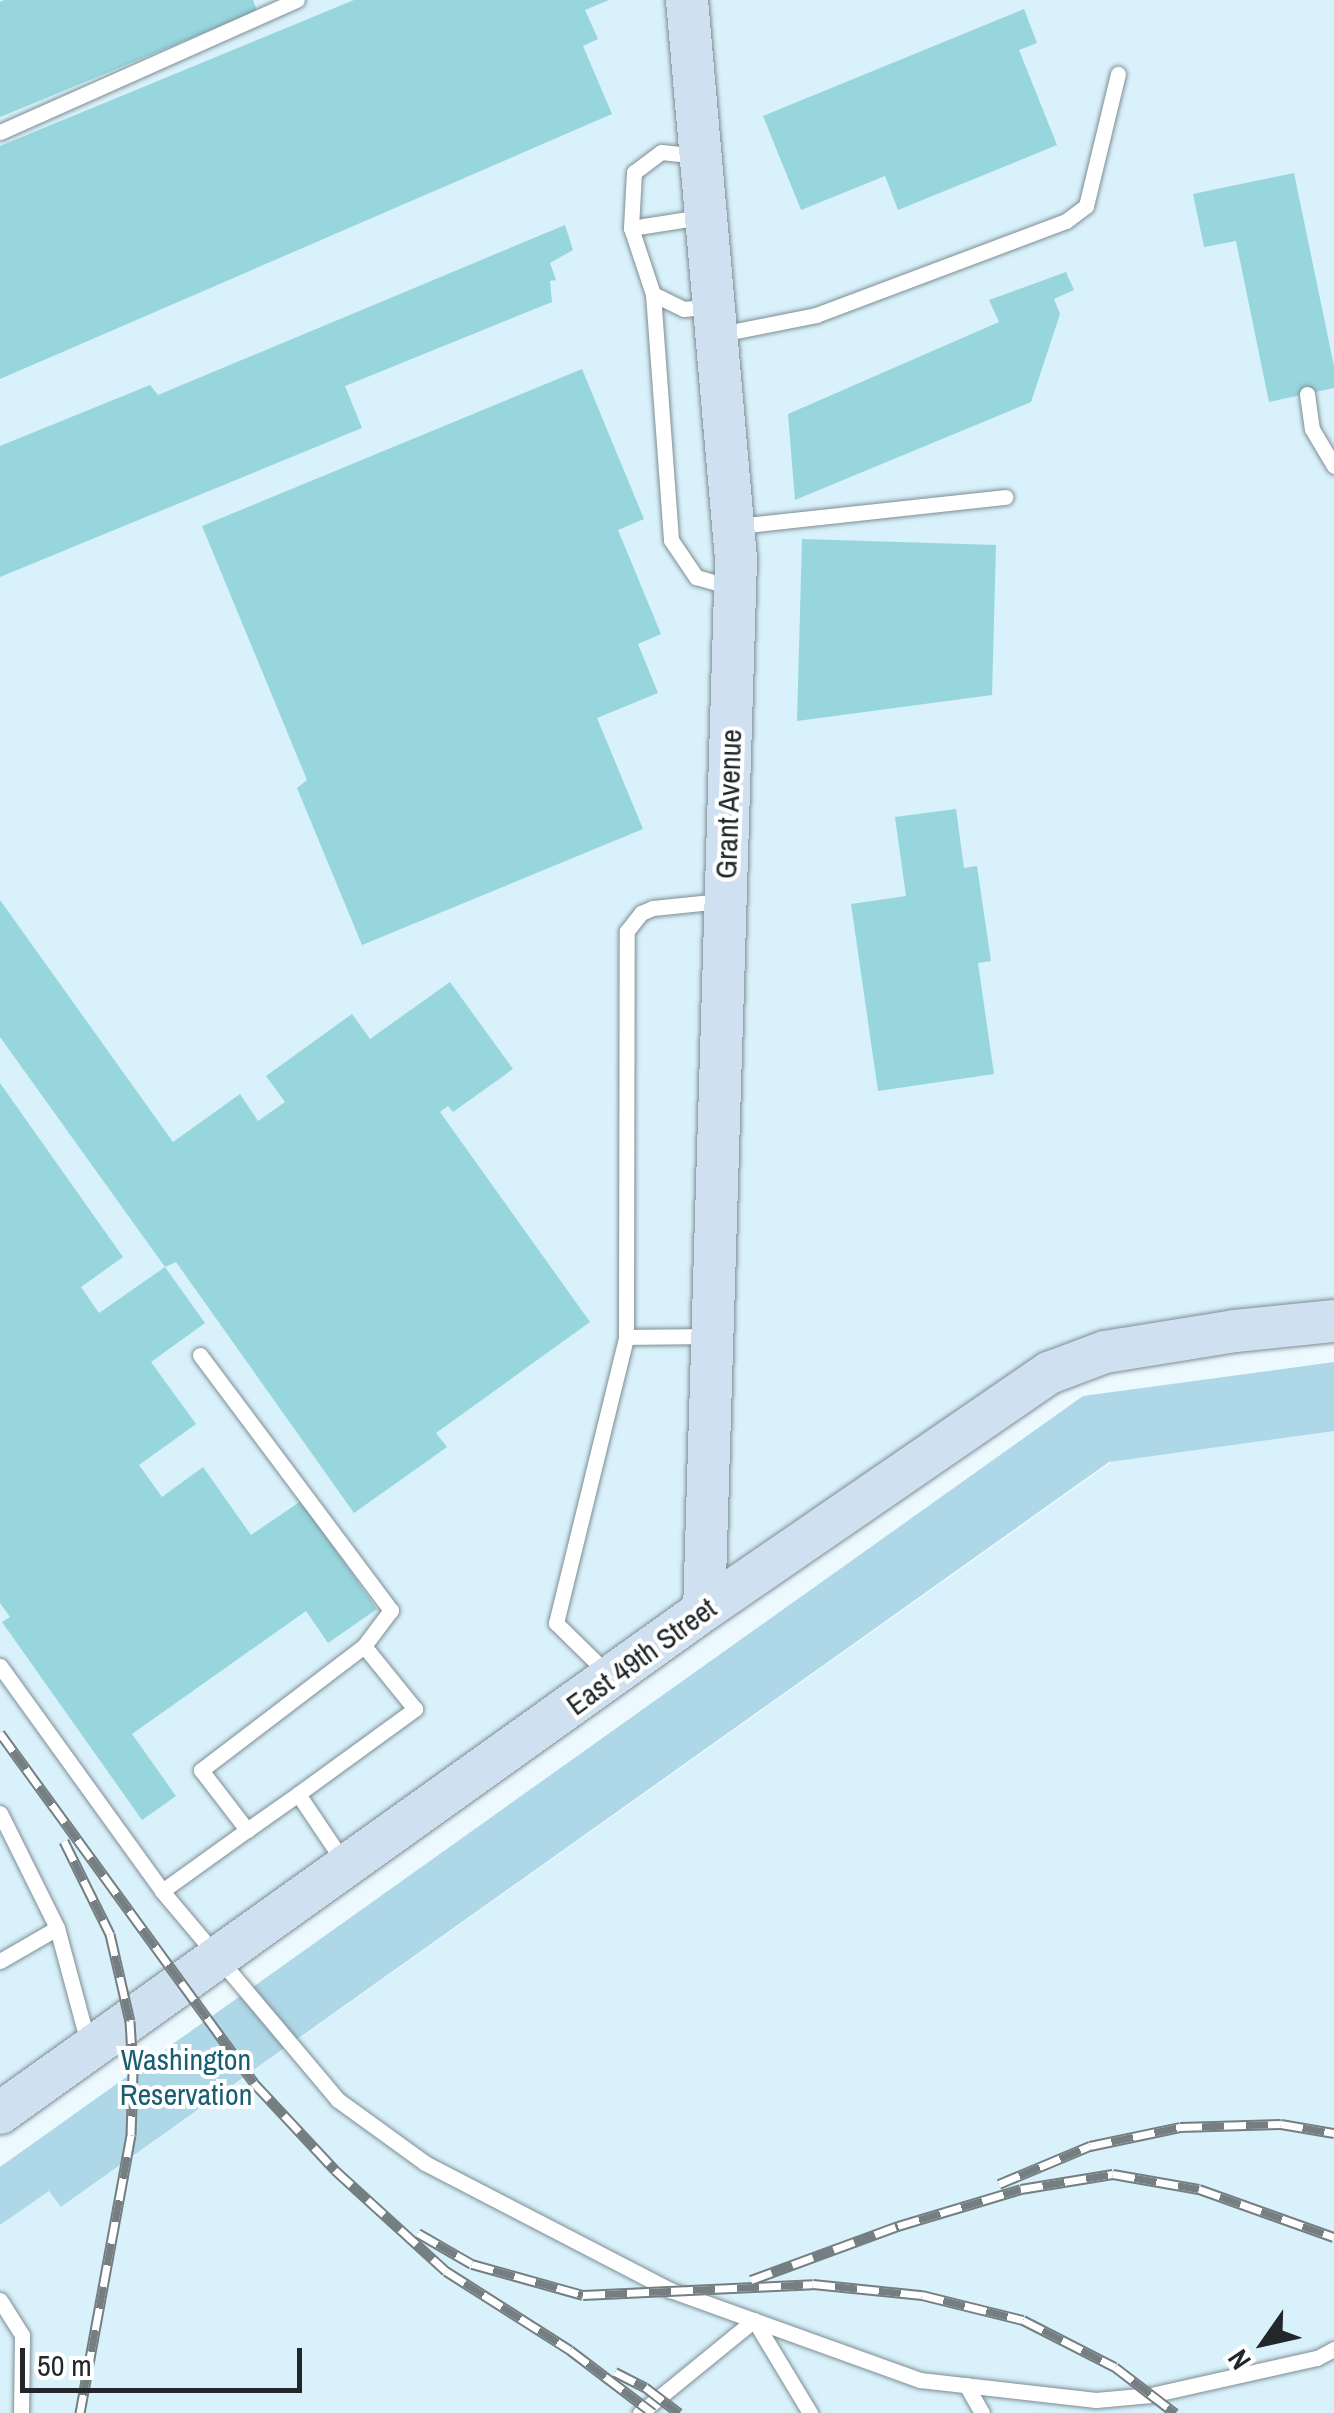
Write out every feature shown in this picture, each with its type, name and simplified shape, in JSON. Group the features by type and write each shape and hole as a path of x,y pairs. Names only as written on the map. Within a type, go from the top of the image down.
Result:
{"street":[{"name":"Grant Avenue","path":"688,0 734,527 735,588 704,1610"},
{"name":"East 49th Street","path":"0,2113 220,1960 704,1610 1049,1373 1104,1352 1235,1331 1334,1321"}],"lane":[{"path":"0,132 297,0"},
{"path":"653,294 716,320 816,315 1066,221 1086,206 1118,74"},
{"path":"702,157 661,152 634,172 631,228 653,294 671,540 696,577 735,588"},
{"path":"631,228 708,216"},
{"path":"1307,394 1317,444 1334,466"},
{"path":"734,527 1005,497"},
{"path":"612,1677 556,1623 626,1337 626,931 640,913 652,908 726,901"},
{"path":"626,1337 712,1336"},
{"path":"200,1355 391,1610 364,1646 200,1770 246,1830"},
{"path":"162,1891 415,1708 364,1646"},
{"path":"0,1666 162,1891 338,2100 425,2163 670,2290 920,2380 1110,2406 1317,2358 1334,2349"},
{"path":"298,1794 347,1867"},
{"path":"0,1812 57,1928 90,2051"},
{"path":"0,1960 57,1928"},
{"path":"0,2300 22,2335 21,2413"},
{"path":"640,2413 754,2320"},
{"path":"754,2320 810,2413"},
{"path":"966,2385 982,2413"}],"shaded area":[{"path":"0,0 1334,0 1334,1321 1105,1352 0,2113"},
{"path":"1334,1429 1334,2413 0,2413 0,2225 49,2191 62,2207 1119,1457"}],"green space":[{"name":"Washington Reservation","path":"1334,1362 1334,1431 1109,1462 61,2207 49,2191 0,2225 0,2167 1083,1396"}],"building":[{"path":"253,0 257,11 0,117 0,2"},
{"path":"354,0 609,0 585,10 598,39 583,46 612,114 0,379 0,146"},
{"path":"1024,9 1037,43 1019,50 1057,145 898,210 885,176 801,210 763,116"},
{"path":"1294,173 1334,366 1334,388 1269,402 1236,241 1204,247 1193,194"},
{"path":"565,225 573,250 550,263 556,280 550,281 552,302 345,386 362,428 0,577 0,446 150,385 158,395"},
{"path":"1066,272 1074,290 1054,299 1060,314 1031,402 795,500 788,414 999,322 989,300"},
{"path":"582,369 644,519 618,530 661,634 638,644 658,693 597,718 643,829 362,945 297,788 307,780 202,526"},
{"path":"802,539 996,545 992,695 797,721"},
{"path":"956,809 964,868 977,866 991,961 978,963 994,1074 878,1091 851,904 906,896 895,817"},
{"path":"0,900 173,1142 240,1094 258,1121 285,1102 266,1076 352,1014 370,1039 450,982 513,1069 453,1112 448,1106 440,1112 590,1322 436,1433 447,1447 354,1513 176,1262 165,1267 0,1037"},
{"path":"0,1083 123,1257 81,1287 99,1313 165,1267 205,1323 151,1362 196,1424 139,1465 162,1497 203,1467 251,1535 301,1501 377,1609 328,1643 306,1611 132,1734 176,1796 142,1820 2,1622 10,1617 0,1603"}],"railway":[{"path":"0,1733 254,2083 335,2170 446,2271 570,2350 653,2413"},
{"path":"64,1841 110,1934 130,2021 133,2072 131,2135 80,2413"},
{"path":"999,2184 1090,2146 1180,2127 1281,2124 1334,2133"},
{"path":"751,2280 898,2226 1021,2189 1113,2174 1199,2189 1334,2237"},
{"path":"418,2233 472,2264 583,2295 813,2284 922,2295 1023,2320 1115,2367 1175,2413"},
{"path":"615,2372 645,2387 679,2413"}]}
